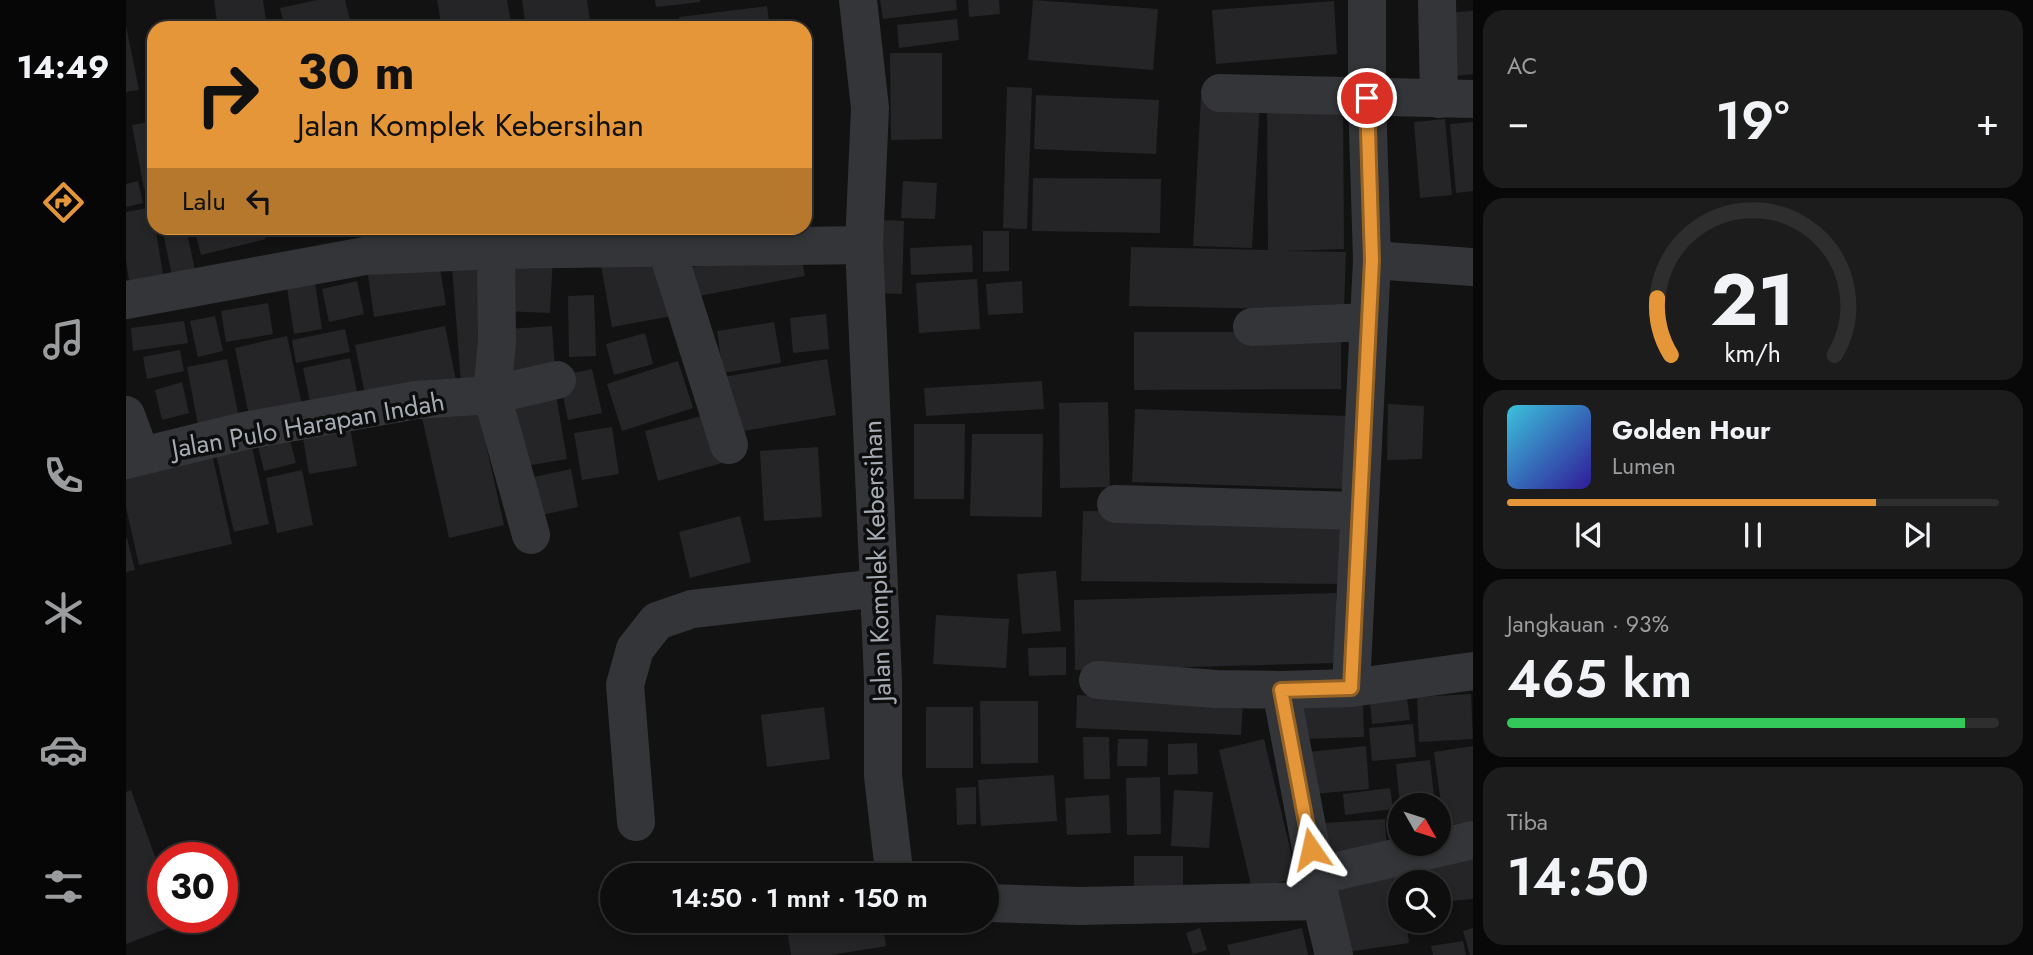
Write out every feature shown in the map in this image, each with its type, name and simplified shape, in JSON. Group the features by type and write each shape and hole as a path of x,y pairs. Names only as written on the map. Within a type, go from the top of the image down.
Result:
{"street":[{"name":"Jalan Komplek Kebersihan","path":"858,0 870,108 864,245 883,680 883,776 893,863"},
{"path":"1351,688 1372,260 1367,0"},
{"path":"1220,93 1456,99 1437,0"},
{"path":"126,300 365,256 496,250 864,245"},
{"path":"666,247 729,446"},
{"path":"496,250 497,341 492,395 531,535"},
{"path":"1372,260 1473,267"},
{"path":"1252,327 1368,322"},
{"name":"Jalan Pulo Harapan Indah","path":"133,458 244,431 416,400 492,395 557,380"},
{"path":"126,415 133,458"},
{"path":"1116,505 1359,511"},
{"path":"636,822 625,685 635,649 657,621 692,609 879,588"},
{"path":"1098,680 1216,689 1281,690 1351,688 1473,671"},
{"path":"1281,690 1334,955"},
{"path":"999,903 1079,906 1319,888 1473,840"}],"building":[{"path":"214,0 263,0 266,21 217,21"},
{"path":"317,0 345,0 350,21 283,21 280,8"},
{"path":"437,0 507,0 511,21 441,21"},
{"path":"522,0 587,0 590,21 525,21"},
{"path":"655,0 700,0 700,2 656,7"},
{"path":"880,0 956,0 957,10 883,19"},
{"path":"968,0 999,0 1000,14 969,17"},
{"path":"1033,0 1158,9 1153,70 1028,60"},
{"path":"1334,1 1337,54 1216,64 1212,10"},
{"path":"767,6 769,21 680,21 679,17"},
{"path":"1473,11 1473,74 1447,77 1442,13"},
{"path":"957,19 959,40 899,48 897,25"},
{"path":"126,26 139,90 126,92"},
{"path":"890,53 942,53 942,139 891,140"},
{"path":"1007,87 1032,88 1027,229 1003,228"},
{"path":"1036,95 1159,100 1156,154 1034,149"},
{"path":"1201,97 1260,100 1252,248 1193,246"},
{"path":"1343,101 1344,249 1285,251 1346,252 1344,310 1129,306 1131,247 1268,250 1267,102"},
{"path":"1445,119 1452,195 1420,198 1414,122"},
{"path":"147,122 147,188 144,189 132,125"},
{"path":"1473,122 1473,191 1456,193 1450,124"},
{"path":"1033,178 1161,179 1160,233 1032,231"},
{"path":"138,181 143,203 126,207 126,184"},
{"path":"903,181 937,183 935,219 901,218"},
{"path":"147,208 147,235 157,235 164,280 130,286 126,261 126,212"},
{"path":"877,220 904,221 902,294 874,293"},
{"path":"983,231 1009,231 1009,271 983,272"},
{"path":"163,235 188,235 195,270 172,275"},
{"path":"196,235 265,235 266,239 201,255"},
{"path":"972,245 973,272 911,275 910,248"},
{"path":"799,247 805,276 688,298 683,269"},
{"path":"507,254 553,256 550,313 504,311"},
{"path":"661,255 672,316 612,327 601,266"},
{"path":"439,263 446,305 374,317 368,275"},
{"path":"483,264 491,381 461,384 452,266"},
{"path":"977,279 980,329 919,333 916,283"},
{"path":"357,281 364,314 329,322 322,289"},
{"path":"1022,281 1023,313 988,315 986,284"},
{"path":"315,283 322,329 294,334 287,288"},
{"path":"594,295 596,356 569,357 568,296"},
{"path":"268,303 273,334 226,342 221,311"},
{"path":"826,314 829,349 793,353 790,318"},
{"path":"215,316 223,351 198,357 190,321"},
{"path":"184,321 188,343 133,351 131,328"},
{"path":"774,322 781,363 723,373 717,331"},
{"path":"445,326 457,385 367,404 355,345"},
{"path":"552,326 555,369 510,372 508,329"},
{"path":"345,329 350,352 296,363 292,340"},
{"path":"1134,332 1341,332 1341,389 1134,390"},
{"path":"645,333 653,364 614,375 606,344"},
{"path":"287,336 304,414 251,425 235,348"},
{"path":"180,350 184,371 147,379 143,357"},
{"path":"350,358 360,406 313,416 303,368"},
{"path":"227,359 241,427 200,435 187,367"},
{"path":"827,359 836,415 732,433 723,377"},
{"path":"678,361 693,408 622,431 607,384"},
{"path":"592,369 602,413 568,420 559,376"},
{"path":"1042,381 1044,409 926,416 924,388"},
{"path":"182,382 189,413 162,420 155,390"},
{"path":"555,389 567,459 526,466 514,397"},
{"path":"476,400 504,525 449,538 421,413"},
{"path":"1108,402 1110,487 1060,488 1059,403"},
{"path":"1388,404 1424,406 1422,459 1387,460"},
{"path":"1135,409 1351,416 1348,489 1132,482"},
{"path":"709,414 722,463 658,481 645,431"},
{"path":"348,417 357,466 309,474 301,426"},
{"path":"914,424 965,424 964,499 914,499"},
{"path":"612,427 619,474 582,480 574,433"},
{"path":"288,433 296,463 264,471 257,442"},
{"path":"972,434 1043,434 1042,517 970,516"},
{"path":"251,442 269,524 234,532 215,450"},
{"path":"210,445 232,544 139,565 126,507 126,464"},
{"path":"818,447 822,517 764,521 760,451"},
{"path":"571,469 578,507 537,516 529,478"},
{"path":"302,470 313,525 277,533 266,478"},
{"path":"1083,511 1346,515 1344,584 1081,581"},
{"path":"740,516 751,562 690,578 679,532"},
{"path":"126,539 135,570 126,572"},
{"path":"1056,571 1061,631 1022,634 1017,574"},
{"path":"1336,593 1338,663 1075,670 1074,600"},
{"path":"936,615 1009,619 1006,668 933,664"},
{"path":"1066,647 1066,675 1029,676 1028,648"},
{"path":"1471,694 1473,739 1419,742 1417,697"},
{"path":"1077,695 1243,703 1241,735 1076,728"},
{"path":"1407,699 1410,720 1372,724 1370,702"},
{"path":"980,701 1038,701 1038,763 981,764"},
{"path":"1363,702 1364,737 1305,739 1303,705"},
{"path":"824,707 830,759 767,767 761,715"},
{"path":"926,707 973,707 973,768 926,768"},
{"path":"1413,724 1416,757 1372,761 1369,728"},
{"path":"1083,737 1109,737 1110,779 1084,779"},
{"path":"1118,739 1148,739 1147,766 1117,766"},
{"path":"1264,739 1297,878 1252,889 1219,750"},
{"path":"1197,743 1198,774 1168,775 1168,744"},
{"path":"1366,746 1369,789 1302,795 1298,753"},
{"path":"1473,746 1473,822 1451,825 1451,793 1440,793 1434,752"},
{"path":"1430,760 1434,793 1399,793 1396,764"},
{"path":"1054,775 1057,821 981,826 978,780"},
{"path":"1160,777 1161,834 1127,835 1126,778"},
{"path":"976,787 976,824 957,825 956,788"},
{"path":"1390,788 1391,793 1388,793 1388,810 1345,815 1343,794"},
{"path":"131,790 150,842 147,842 147,933 155,933 126,944 126,792"},
{"path":"1174,790 1213,792 1209,848 1171,846"},
{"path":"1109,795 1111,833 1067,835 1065,798"},
{"path":"1385,819 1387,855 1327,859 1325,823"},
{"path":"1473,853 1473,899 1451,901 1451,870 1410,870 1409,859"},
{"path":"1134,856 1183,856 1183,887 1134,888"},
{"path":"1399,866 1399,870 1388,870 1388,933 1408,933 1409,943 1340,953 1329,875"},
{"path":"1200,928 1207,950 1193,954 1186,933"},
{"path":"1302,928 1308,955 1230,955 1227,945"},
{"path":"1473,928 1473,955 1470,955 1463,931"},
{"path":"788,933 884,933 886,946 831,955 791,955"},
{"path":"1463,941 1466,955 1433,955 1431,946"}],"route":[{"path":"1311,849 1281,690 1351,688 1372,260 1367,98"}]}
